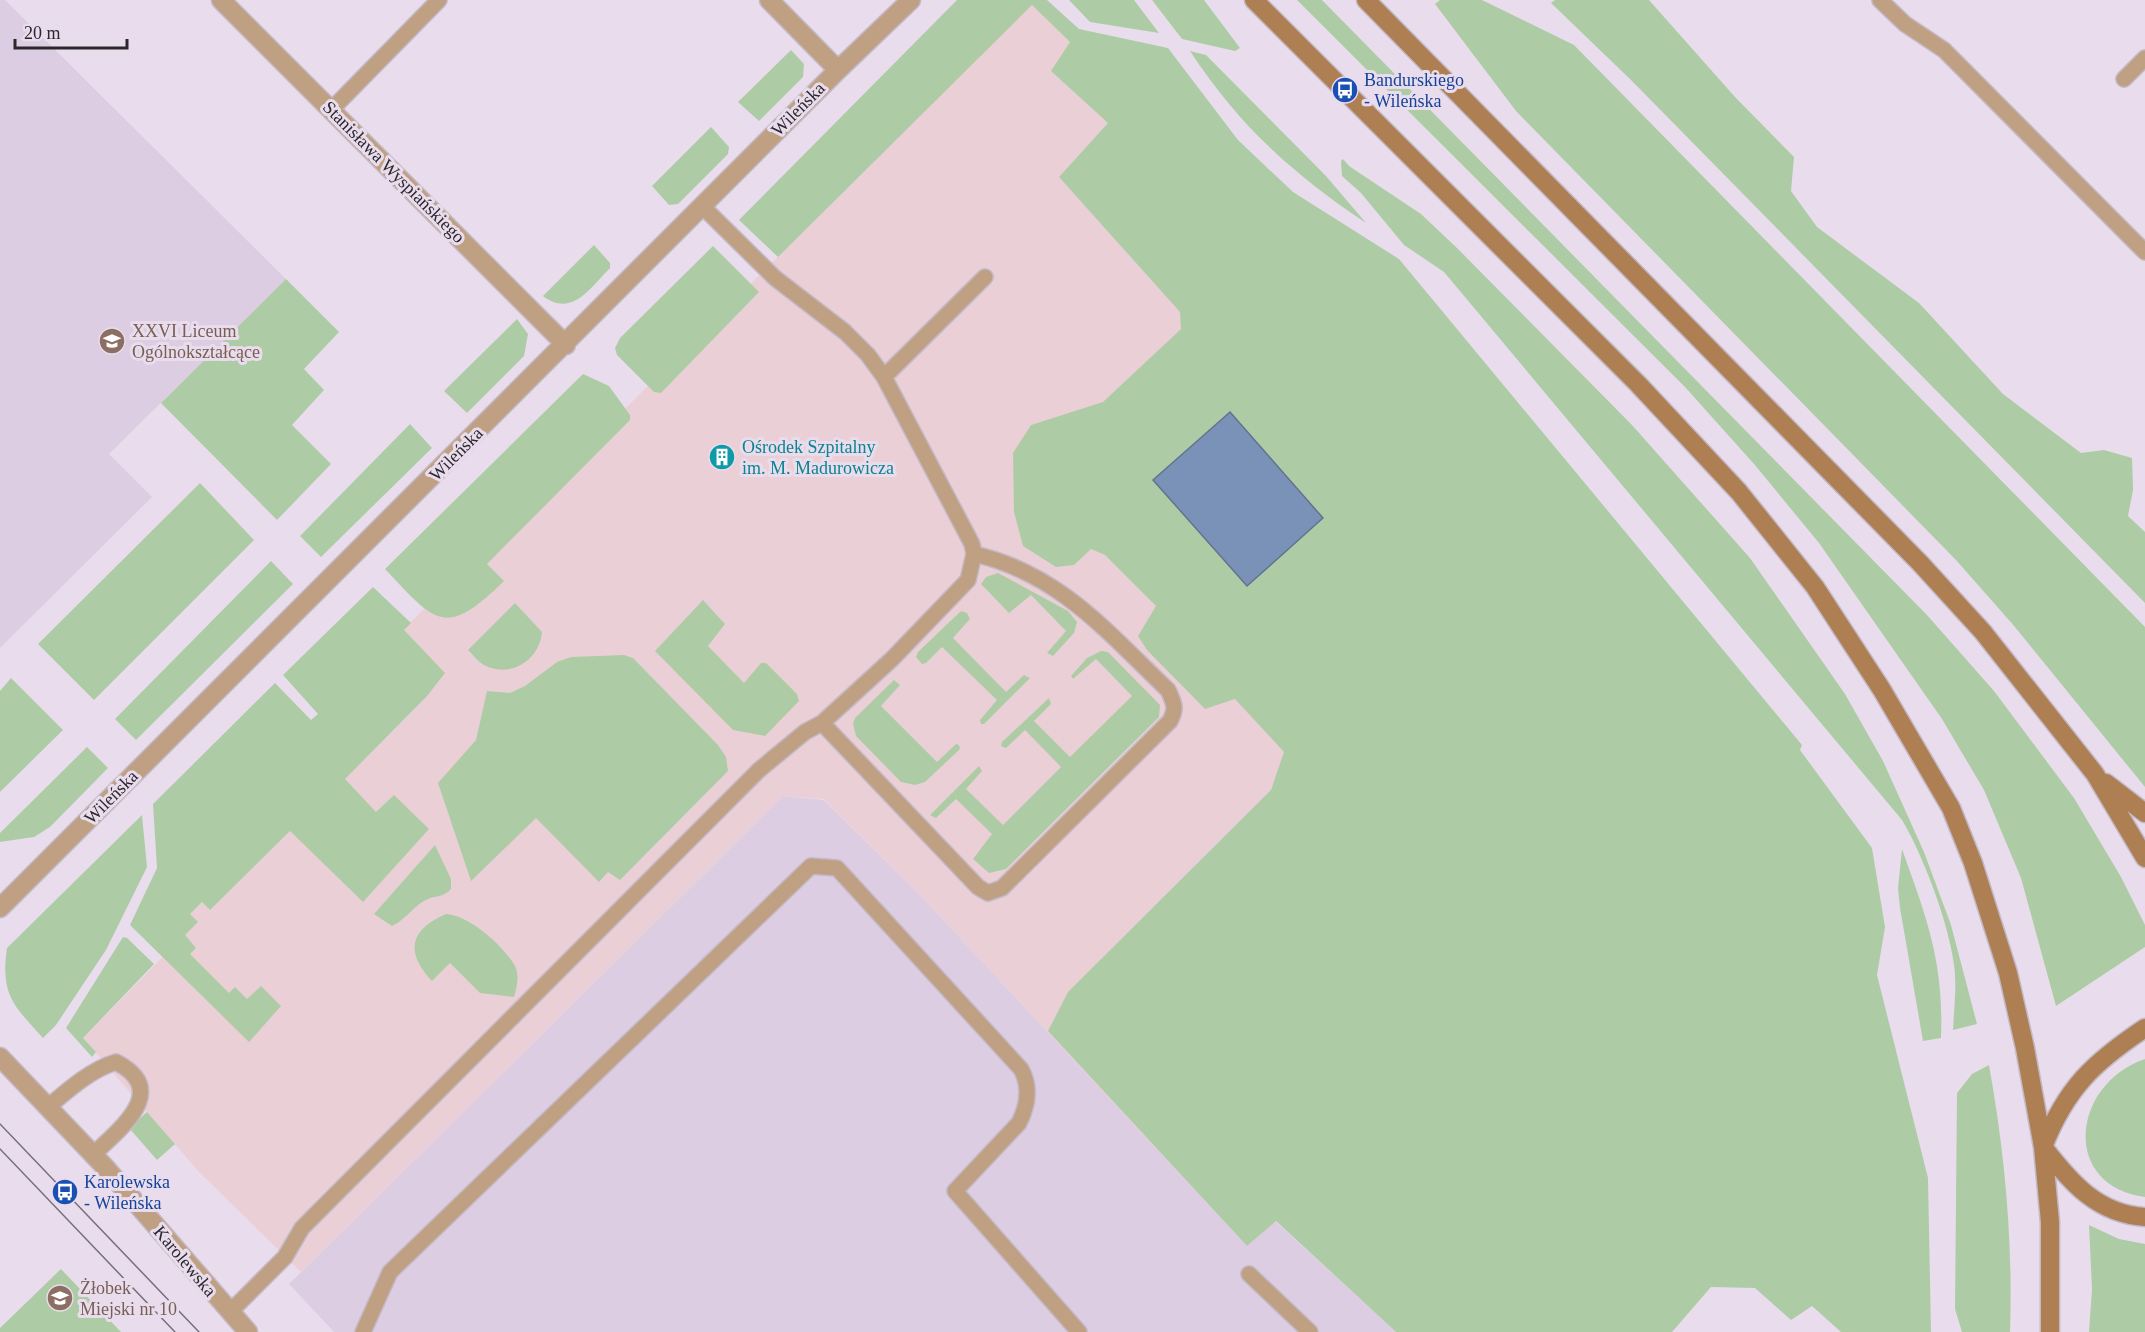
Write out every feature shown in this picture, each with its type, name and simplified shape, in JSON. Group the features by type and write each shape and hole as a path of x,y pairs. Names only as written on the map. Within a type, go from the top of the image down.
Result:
{"main road":[{"path":"1254,0 1646,392 1739,492 1815,586 1845,629 1951,808 1973,863 2008,973 2043,1147 2050,1222 2050,1332"},
{"path":"1366,0 1920,563 1983,632 2095,774 2145,858"},
{"path":"2095,774 2145,813"},
{"path":"2043,1147 2052,1124 2083,1077 2102,1057 2145,1028"},
{"path":"2043,1147 2063,1173 2093,1201 2119,1212 2145,1217"}],"street":[{"name":"Stanisława Wyspiańskiego","path":"221,0 566,345"},
{"path":"769,0 838,70"},
{"name":"Wileńska","path":"0,908 566,345 838,70 911,0"},
{"name":"Karolewska","path":"0,1057 93,1155 248,1332"}],"lane":[{"path":"332,109 439,0"},
{"path":"1880,0 1905,24 1944,50 2145,252"},
{"path":"2124,79 2145,58"},
{"path":"230,1312 285,1257 302,1228 759,770 805,732 822,723 892,659 964,585 973,569 972,544 884,377 845,332 775,278 702,206"},
{"path":"884,377 985,277"},
{"path":"822,723 978,887 988,893 1002,888 1170,721 1176,705 1168,690 1077,602 1022,568 974,554"},
{"path":"363,1332 390,1272 811,866 837,868 1021,1069 1027,1080 1027,1096 1026,1110 1019,1123 955,1191 1079,1332"},
{"path":"48,1107 73,1085 107,1065 116,1062 132,1074 140,1083 143,1094 140,1103 131,1116 93,1155"},
{"path":"1249,1274 1310,1332"}],"shaded area":[{"name":"XXVI Liceum Ogólnokształcące","path":"0,0 5,0 286,279 109,454 152,497 0,648"},
{"path":"1032,4 1796,757 1247,1246 922,897 824,799 783,796 301,1272 198,1171 83,1038 197,922 190,914 202,902 210,910 248,811 251,791 262,770"},
{"path":"783,796 824,800 922,897 1247,1246 1275,1221 1396,1332 334,1332 289,1284"}],"green space":[{"path":"957,0 1047,0 1079,29 1168,48 1238,140 1293,192 1399,259 1802,745 1800,750 1872,848 1885,927 1877,975 1928,1178 1931,1332 1841,1332 1812,1306 1791,1320 1755,1288 1711,1287 1672,1332 1396,1332 1276,1221 1247,1246 1048,1031 1068,992 1271,790 1284,752 1235,699 1205,709 1147,650 1138,636 1156,606 1105,555 1091,549 1074,565 1056,567 1023,546 1014,512 1013,453 1031,425 1103,402 1181,329 1180,312 1059,177 1108,123 1051,71 1070,42 1032,5 778,257 739,220"},
{"path":"1069,0 1134,0 1159,33 1090,22"},
{"path":"1152,0 1204,0 1240,48 1235,51 1182,39"},
{"path":"1297,0 1322,0 1927,615 1994,691 2074,798 2121,877 2145,925 2145,947 2056,1006 2021,878 1984,790 1942,719 1819,543 1754,464 1685,387"},
{"path":"1440,0 1482,0 1574,45 2145,627 2145,787 2015,627 1956,560 1516,111 1435,4"},
{"path":"1555,0 1649,0 1735,97 1794,157 1791,191 1817,227 1919,303 2003,394 2081,453 2104,450 2132,458 2133,490 2128,516 2145,532 2145,603 1631,80 1551,3"},
{"path":"791,50 804,64 803,77 759,121 738,102"},
{"path":"1190,51 1206,55 1326,176 1366,223 1314,186 1269,147 1228,103"},
{"path":"711,127 729,147 728,154 678,204 669,205 652,186"},
{"path":"1343,159 1349,166 1421,214 1457,248 1632,425 1750,558 1845,694 1883,761 1924,852 1951,925 1977,1024 1953,1030 1955,973 1947,930 1926,870 1902,820 1444,272 1404,245 1361,193 1342,176 1341,161"},
{"path":"594,245 610,263 610,268 588,291 580,298 563,304 553,302 543,296"},
{"path":"713,246 759,292 661,393 654,392 617,355 615,348 620,338"},
{"path":"286,279 339,332 304,369 324,390 292,425 331,464 277,520 161,403"},
{"path":"517,319 528,334 524,356 467,413 444,391"},
{"path":"583,374 609,386 630,415 630,420 487,564 504,581 468,611 454,617 442,617 430,612 385,569"},
{"path":"410,424 432,448 321,557 300,536"},
{"path":"200,483 254,540 94,700 38,644"},
{"path":"271,561 293,584 136,740 115,719"},
{"path":"998,573 1068,611 1077,622 1074,633 1053,656 1047,653 1066,631 1031,595 1009,613 981,584 986,577"},
{"path":"373,587 411,623 404,630 445,673 427,696 345,779 376,812 394,795 429,829 363,902 290,831 210,910 202,902 190,914 198,922 185,935 196,948 190,954 229,993 235,987 247,999 261,986 281,1006 249,1042 130,925 157,868 153,804 275,683 311,720 318,714 283,675"},
{"path":"703,600 725,624 708,646 744,683 761,663 766,663 797,694 799,701 765,736 733,730 655,651"},
{"path":"515,603 542,632 540,642 530,658 515,668 505,670 486,666 468,650"},
{"path":"961,611 967,613 970,619 953,638 1006,692 1024,675 1030,678 984,724 981,724 980,720 997,700 942,647 926,663 922,664 916,657 918,652"},
{"path":"1101,651 1108,652 1160,705 1159,717 1006,869 989,873 973,859 992,834 956,799 936,818 930,815 979,766 982,771 966,789 1003,825 1061,767 1025,730 1006,748 1001,746 1002,742 1049,698 1051,704 1034,721 1070,757 1132,696 1096,659 1073,679 1071,676 1087,658"},
{"path":"624,655 633,658 718,745 726,757 728,771 620,880 608,872 599,882 536,818 471,881 438,783 476,740 487,691 510,693 525,686 557,662 571,657"},
{"path":"11,678 63,730 0,792 0,691"},
{"path":"894,680 900,685 881,706 937,762 956,744 960,749 925,782 915,785 901,782 856,736 853,724 855,718"},
{"path":"87,747 108,768 50,827 34,837 0,842 0,833"},
{"path":"142,815 147,867 106,950 56,1025 43,1038 17,1008 8,989 5,964 7,948"},
{"path":"435,845 451,879 451,889 445,894 424,901 392,926 374,914"},
{"path":"1902,849 1932,941 1940,986 1941,1038 1923,1041 1900,908 1898,888"},
{"path":"446,914 474,925 509,956 517,972 514,997 480,993 450,963 432,981 418,961 415,943 424,927"},
{"path":"123,937 127,938 154,964 83,1038 96,1052 92,1057 66,1028"},
{"path":"2145,1059 2145,1197 2117,1189 2099,1174 2088,1154 2086,1132 2091,1110 2103,1089 2121,1071"},
{"path":"1989,1065 2007,1198 2010,1332 1962,1332 1955,1309 1957,1093 1972,1074"},
{"path":"147,1112 175,1144 157,1160 129,1128"},
{"path":"2089,1225 2119,1239 2145,1244 2145,1332 2089,1332 2092,1289"},
{"name":"Żłobek Miejski nr 10","path":"61,1269 121,1332 0,1332 0,1328"}],"water":[{"path":"1230,412 1323,518 1247,586 1153,480"}],"tram line":[{"path":"0,1124 199,1332"},
{"path":"0,1149 175,1332"}],"place":[{"name":"Bandurskiego - Wileńska","path":"1345,90"},
{"name":"XXVI Liceum Ogólnokształcące","path":"112,341"},
{"name":"Ośrodek Szpitalny im. M. Madurowicza","path":"722,457"},
{"name":"Karolewska - Wileńska","path":"65,1192"},
{"name":"Żłobek Miejski nr 10","path":"60,1298"}]}
